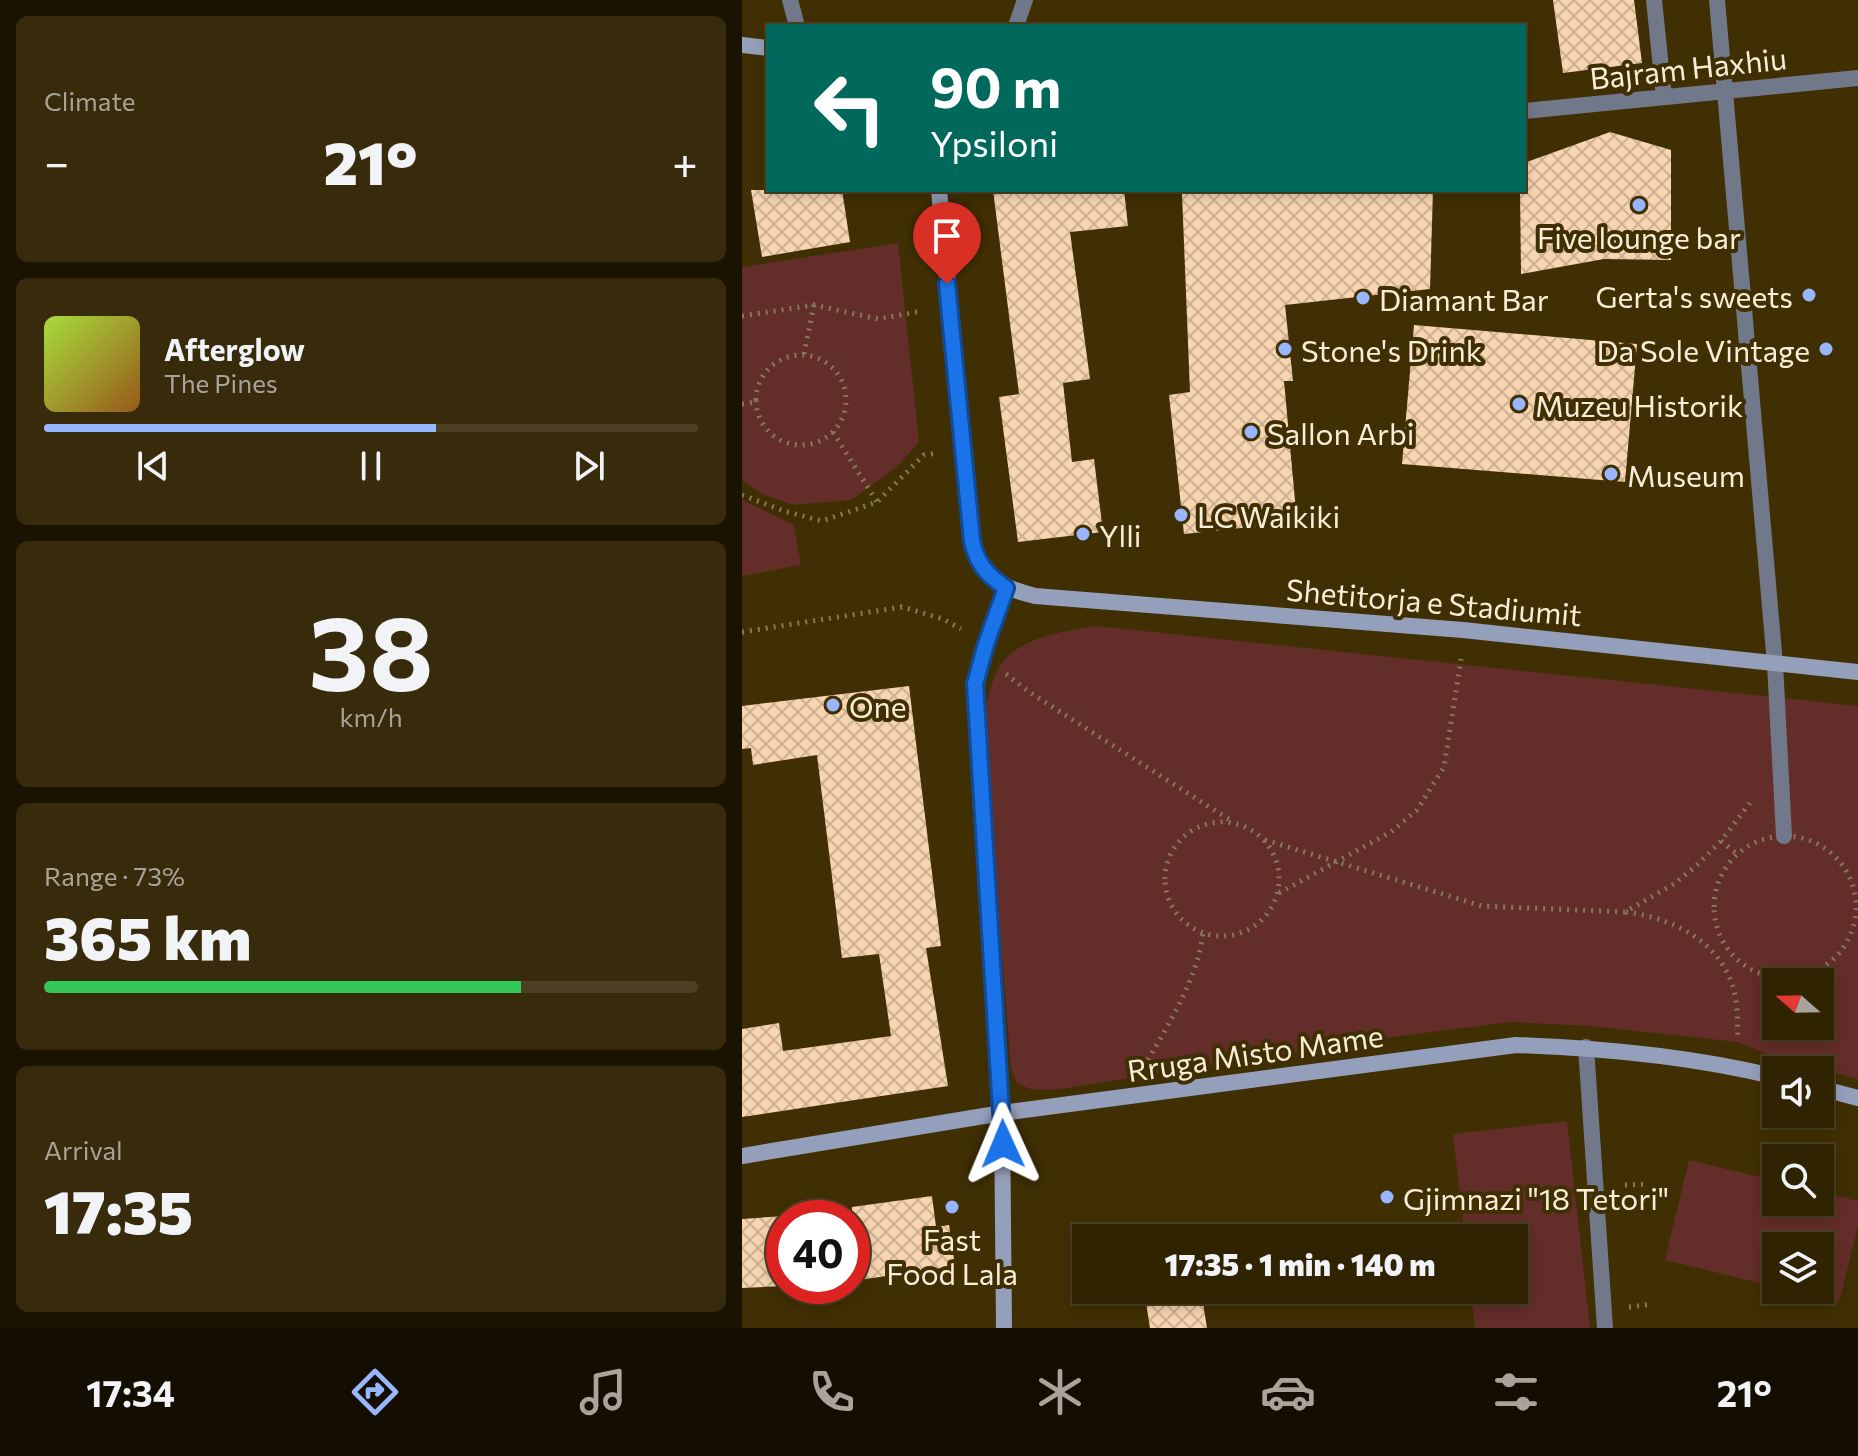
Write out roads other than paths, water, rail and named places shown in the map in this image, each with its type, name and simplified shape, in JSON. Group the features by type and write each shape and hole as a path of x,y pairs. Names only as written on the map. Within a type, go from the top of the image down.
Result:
{"main road":[{"path":"742,45 766,48"},
{"path":"939,192 972,541 976,559 988,576 1006,588"},
{"name":"Shetitorja e Stadiumit","path":"1006,588 1035,596 1463,630 1858,672"},
{"name":"Rruga Misto Mame","path":"742,1156 1002,1113 1516,1045 1586,1047 1732,1066 1762,1074"},
{"path":"1834,1092 1858,1098"},
{"path":"1002,1113 1004,1328"}],"street":[{"path":"790,0 796,24"},
{"path":"1017,24 1025,0"},
{"path":"1654,0 1664,97"},
{"path":"1717,0 1775,664 1784,836"},
{"name":"Bajram Haxhiu","path":"1526,111 1858,78"},
{"path":"1002,1113 975,684 1006,588"},
{"path":"1586,1047 1605,1328"}],"place":[{"name":"Five lounge bar","path":"1639,205"},
{"name":"Gerta's sweets","path":"1809,295"},
{"name":"Diamant Bar","path":"1363,298"},
{"name":"Stone's Drink","path":"1285,349"},
{"name":"Da Sole Vintage","path":"1826,349"},
{"name":"Muzeu Historik","path":"1519,404"},
{"name":"Sallon Arbi","path":"1251,432"},
{"name":"Museum","path":"1611,474"},
{"name":"LC Waikiki","path":"1181,515"},
{"name":"Ylli","path":"1083,534"},
{"name":"One","path":"833,705"},
{"name":"Gjimnazi \"18 Tetori\"","path":"1387,1197"},
{"name":"Fast Food Lala","path":"952,1207"}]}
